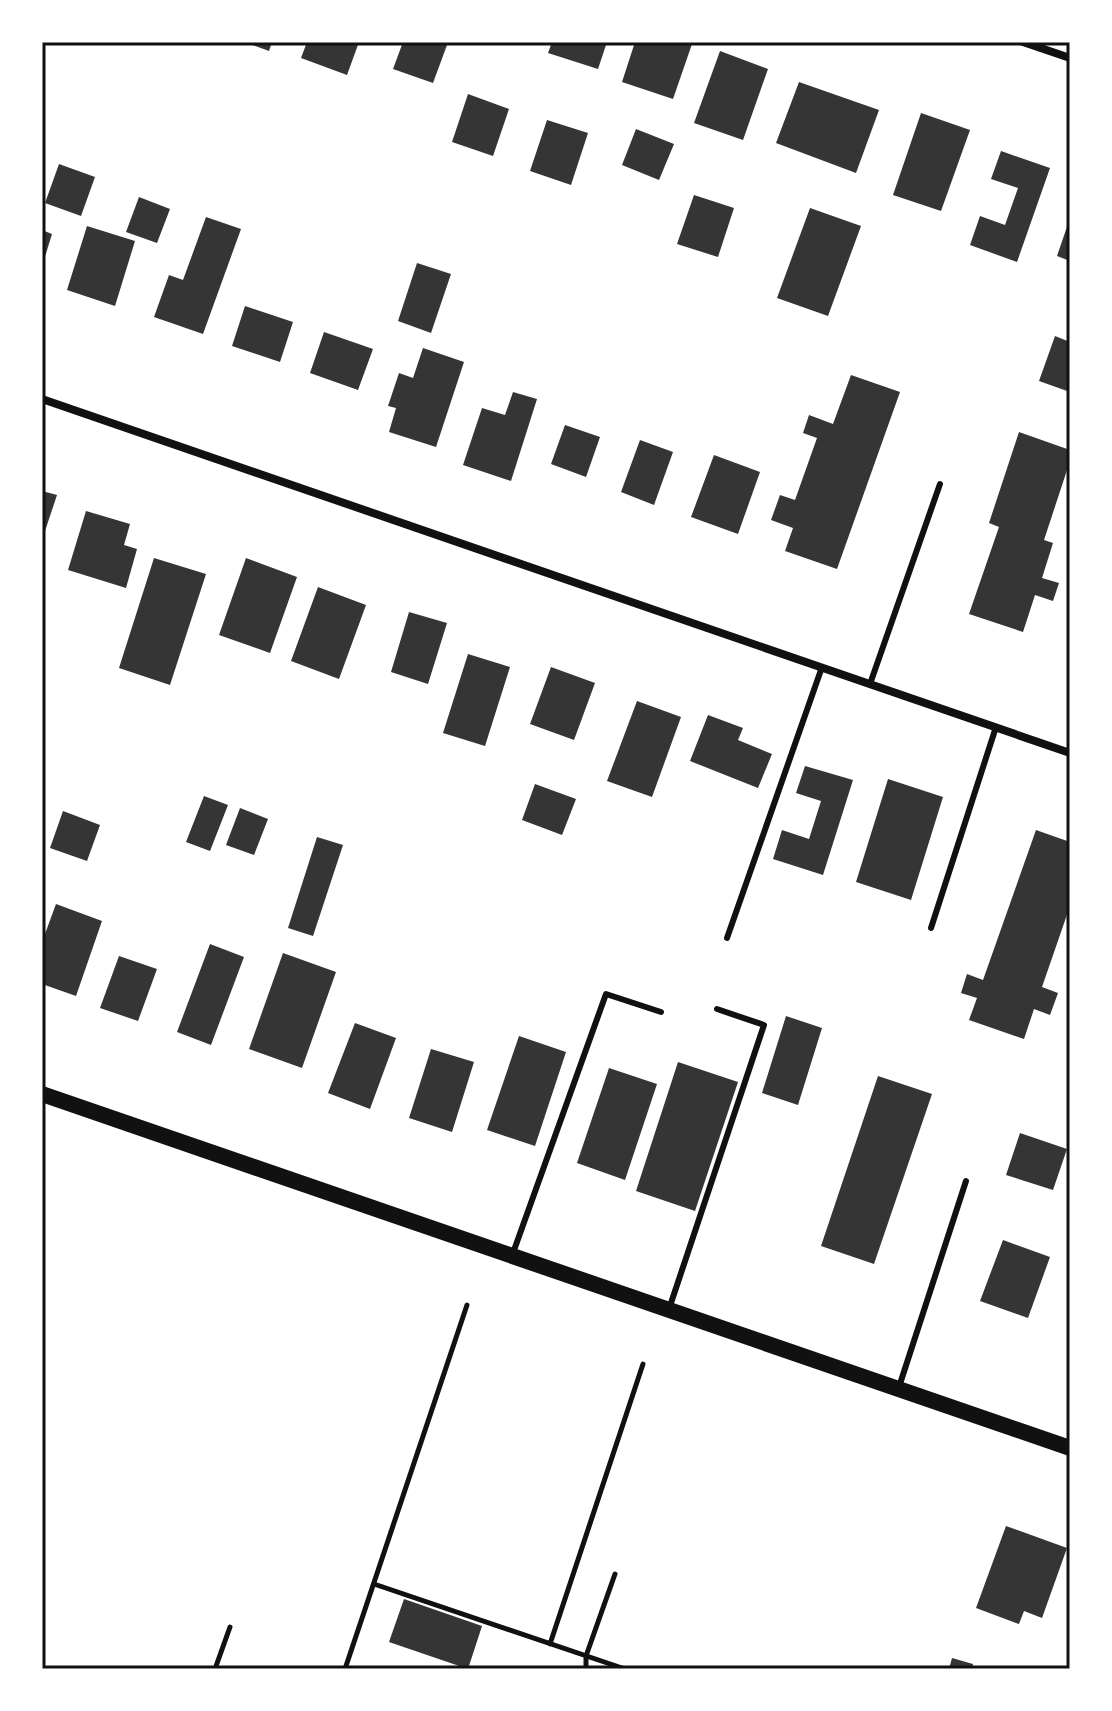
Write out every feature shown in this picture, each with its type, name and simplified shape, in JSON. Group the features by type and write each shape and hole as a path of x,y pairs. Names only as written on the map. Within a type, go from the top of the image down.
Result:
{"main road":[{"path":"42,1094 1070,1448"}],"street":[{"path":"1023,42 1070,58"},
{"path":"42,399 1070,753"}],"lane":[{"path":"870,684 940,484"},
{"path":"727,938 822,667"},
{"path":"931,928 996,727"},
{"path":"512,1256 606,994 661,1012"},
{"path":"669,1310 764,1025 717,1009"},
{"path":"1070,1016 1070,1041"},
{"path":"898,1389 921,1329 966,1181"}],"path":[{"path":"345,1669 467,1305"},
{"path":"550,1644 643,1364"},
{"path":"586,1669 586,1656 615,1574"},
{"path":"374,1584 625,1669"},
{"path":"215,1669 230,1627"}],"building":[{"path":"244,42 272,42 269,51"},
{"path":"307,42 359,42 347,75 301,58"},
{"path":"403,42 447,45 433,83 393,69"},
{"path":"552,42 607,42 598,69 548,53"},
{"path":"635,42 692,44 673,99 622,82"},
{"path":"720,51 768,69 743,140 694,123"},
{"path":"799,82 879,110 856,173 776,143"},
{"path":"468,94 509,109 493,156 452,142"},
{"path":"921,113 970,130 941,211 893,195"},
{"path":"547,120 588,133 571,185 530,171"},
{"path":"636,129 674,144 659,180 622,165"},
{"path":"1001,151 1050,168 1017,262 970,245 980,216 1005,225 1018,188 991,179"},
{"path":"59,164 95,177 81,216 45,203"},
{"path":"694,195 734,208 718,257 677,244"},
{"path":"139,197 170,209 157,243 126,232"},
{"path":"810,208 861,226 828,316 777,298"},
{"path":"206,217 241,229 203,334 154,317 169,275 183,280"},
{"path":"1070,218 1070,261 1057,256"},
{"path":"87,226 135,241 115,306 67,290"},
{"path":"42,230 52,234 43,263 42,263"},
{"path":"417,263 451,274 431,333 398,321"},
{"path":"245,306 293,322 280,362 232,346"},
{"path":"324,332 373,349 358,390 310,373"},
{"path":"1055,336 1070,342 1070,392 1039,381"},
{"path":"423,348 464,362 436,447 389,432 396,408 388,406 399,373 413,378"},
{"path":"851,375 900,392 837,569 785,551 793,528 771,520 780,495 795,500 817,438 803,433 809,415 833,424"},
{"path":"513,392 537,399 511,481 463,465 482,408 505,415"},
{"path":"565,425 600,437 586,477 551,464"},
{"path":"1019,432 1070,450 1070,461 1044,540 1053,543 1042,578 1059,583 1053,601 1035,595 1023,632 969,614 999,527 989,523"},
{"path":"640,440 673,452 654,505 621,492"},
{"path":"714,455 760,472 738,534 691,517"},
{"path":"42,491 57,495 43,537 42,537"},
{"path":"86,511 130,524 124,545 137,549 126,588 68,570"},
{"path":"154,558 206,574 170,685 119,668"},
{"path":"246,558 297,577 270,653 219,635"},
{"path":"318,587 366,605 339,679 291,661"},
{"path":"409,612 447,623 428,684 391,672"},
{"path":"468,654 510,667 485,746 443,733"},
{"path":"551,667 595,683 574,740 530,724"},
{"path":"637,701 681,717 652,797 607,781"},
{"path":"708,715 743,728 738,740 772,754 758,788 690,761"},
{"path":"805,766 853,780 823,875 773,859 782,830 809,839 821,801 796,793"},
{"path":"888,779 943,797 911,900 856,882"},
{"path":"535,784 576,799 562,835 522,820"},
{"path":"204,796 228,805 210,851 186,842"},
{"path":"240,808 268,819 254,855 226,845"},
{"path":"63,811 100,825 87,861 50,848"},
{"path":"1036,830 1070,842 1070,906 1042,987 1058,993 1050,1015 1034,1009 1024,1039 969,1020 977,998 961,993 967,974 983,980"},
{"path":"317,837 343,845 313,936 288,928"},
{"path":"56,904 102,921 76,996 42,984 42,942"},
{"path":"210,944 244,957 211,1045 177,1032"},
{"path":"283,953 336,972 302,1068 249,1049"},
{"path":"119,956 157,969 138,1021 100,1008"},
{"path":"786,1016 822,1028 798,1105 762,1093"},
{"path":"355,1023 396,1038 370,1109 328,1093"},
{"path":"519,1036 566,1052 535,1146 487,1130"},
{"path":"431,1049 474,1062 452,1132 409,1118"},
{"path":"678,1062 738,1082 695,1211 636,1191"},
{"path":"609,1068 657,1084 625,1180 577,1163"},
{"path":"878,1076 932,1094 874,1264 821,1246"},
{"path":"1020,1133 1067,1149 1053,1190 1006,1175"},
{"path":"1003,1240 1050,1257 1028,1318 980,1301"},
{"path":"1006,1526 1067,1548 1042,1618 1024,1611 1019,1624 976,1608"},
{"path":"404,1599 482,1626 468,1669 389,1642"},
{"path":"952,1658 973,1664 972,1669 949,1669"}]}
